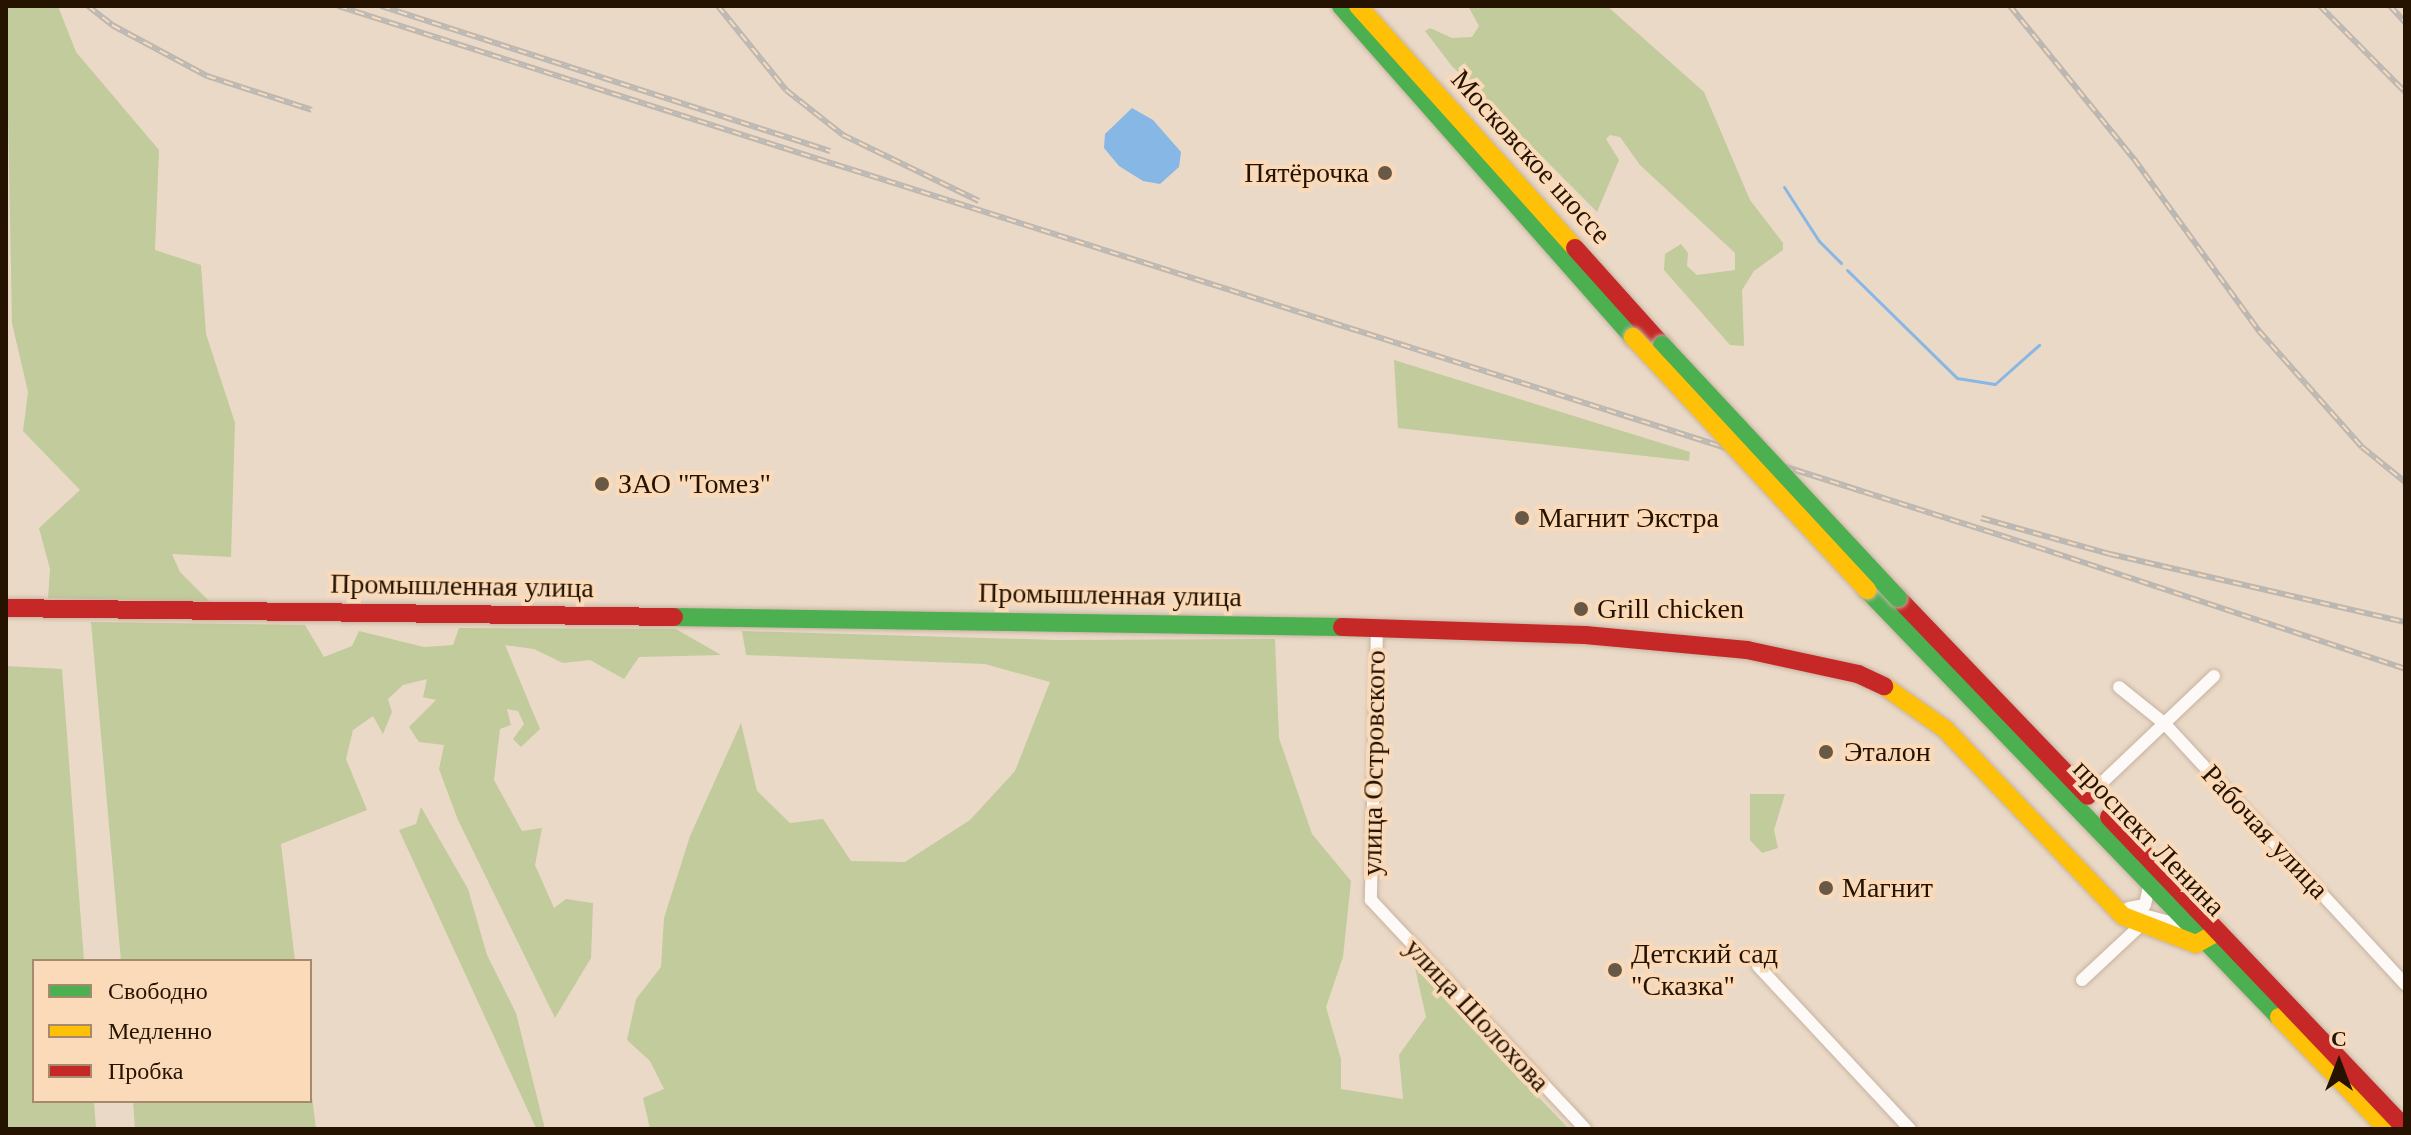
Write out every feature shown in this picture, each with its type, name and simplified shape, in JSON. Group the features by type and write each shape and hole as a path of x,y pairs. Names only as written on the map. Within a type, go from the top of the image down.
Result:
{"main road":[{"name":"Московское шоссе","path":"1341,6 1633,337 1867,590"},
{"name":"Московское шоссе","path":"1358,6 1662,345 1898,598"},
{"name":"проспект Ленина","path":"1867,590 2393,1122"},
{"name":"проспект Ленина","path":"1898,598 2088,796 2208,933"},
{"name":"Промышленная улица","path":"6,608 1377,627 1667,641 1803,659 1858,674 1907,698 1945,729 2140,926 2196,944 2208,933"}],"street":[{"name":"улица Островского","path":"1371,900 1377,627"},
{"path":"2088,796 2214,676"},
{"name":"Рабочая улица","path":"2119,687 2165,724 2405,984"},
{"path":"2122,908 2145,905 2149,878"},
{"name":"улица Шолохова","path":"1371,900 1585,1129"},
{"name":"Промышленная улица","path":"2122,908 2208,933"},
{"path":"2082,980 2140,926"},
{"path":"1758,966 1910,1129"}],"green space":[{"path":"6,6 58,6 76,52 159,150 155,250 201,265 206,334 235,423 231,557 172,554 180,572 210,602 48,598 50,569 39,528 80,490 23,431 28,392 12,323"},
{"path":"1468,6 1607,6 1704,92 1750,200 1783,243 1783,250 1754,271 1742,290 1744,346 1730,345 1664,270 1665,254 1681,244 1688,253 1687,266 1697,275 1735,270 1735,253 1640,165 1620,137 1610,135 1606,139 1619,160 1597,212 1451,65 1425,31 1430,28 1452,38 1472,37 1479,26"},
{"path":"1394,360 1690,452 1689,461 1398,428"},
{"path":"91,622 305,625 324,657 352,646 359,631 424,647 453,645 459,628 676,629 721,655 639,657 624,679 590,660 563,663 534,649 505,645 540,729 521,747 513,739 524,724 518,711 507,709 511,725 500,729 494,780 522,831 542,828 535,865 554,908 566,899 593,903 591,958 555,1018 458,820 439,769 444,745 419,742 409,727 436,700 423,697 427,679 403,685 388,699 392,712 383,734 373,716 353,730 346,759 367,810 281,844 295,959 121,959"},
{"path":"742,631 1057,640 1275,639 1279,738 1312,834 1351,881 1343,957 1326,1007 1341,1059 1341,1089 1403,1099 1399,1055 1426,1017 1415,968 1569,1129 650,1129 643,1098 664,1089 650,1061 627,1040 636,999 661,967 664,918 690,836 741,723 757,791 790,823 823,819 851,861 905,862 970,820 1015,771 1050,682 985,664 746,655"},
{"path":"6,666 62,669 84,959 32,959 32,1103 94,1103 96,1129 6,1129"},
{"path":"1750,794 1785,794 1774,830 1778,848 1762,853 1750,840"},
{"path":"421,807 468,889 487,955 516,1013 545,1129 536,1128 399,830 416,824"},
{"path":"312,1096 316,1129 135,1129 133,1103 312,1103"}],"water":[{"path":"1132,108 1153,120 1181,152 1179,167 1160,184 1143,181 1119,166 1104,148 1105,134"}],"waterway":[{"path":"1784,187 1819,241 1841,263"},
{"path":"1847,270 1957,378 1995,384 2039,345"}],"railway":[{"path":"88,6 112,25 207,76 312,110"},
{"path":"338,6 2037,547 2405,669"},
{"path":"381,6 830,151"},
{"path":"718,6 786,90 843,135 979,201"},
{"path":"2010,6 2134,159 2259,331 2362,447 2405,482"},
{"path":"2320,6 2405,92"},
{"path":"2390,6 2405,22"},
{"path":"1981,518 2110,554 2405,622"}],"traffic: fast":[{"path":"1341,6 1633,337"},
{"path":"1662,345 1898,598"},
{"path":"1867,590 2279,1017"},
{"path":"674,617 1342,627"}],"traffic: slow":[{"path":"1358,6 1575,248"},
{"path":"1633,337 1867,590"},
{"path":"1884,686 1945,729 2123,916 2196,944 2219,931"},
{"path":"2279,1017 2387,1129"}],"traffic: jam":[{"path":"1575,248 1662,345"},
{"path":"1898,598 2088,796"},
{"path":"6,608 674,617"},
{"path":"1342,627 1585,635 1747,650 1858,674 1884,686"},
{"path":"2109,817 2405,1128"}],"place":[{"name":"Пятёрочка","path":"1385,173"},
{"name":"ЗАО \"Томез\"","path":"602,484"},
{"name":"Магнит Экстра","path":"1522,518"},
{"name":"Grill chicken","path":"1581,609"},
{"name":"Эталон","path":"1826,752"},
{"name":"Магнит","path":"1826,888"},
{"name":"Детский сад \"Сказка\"","path":"1615,970"}]}
